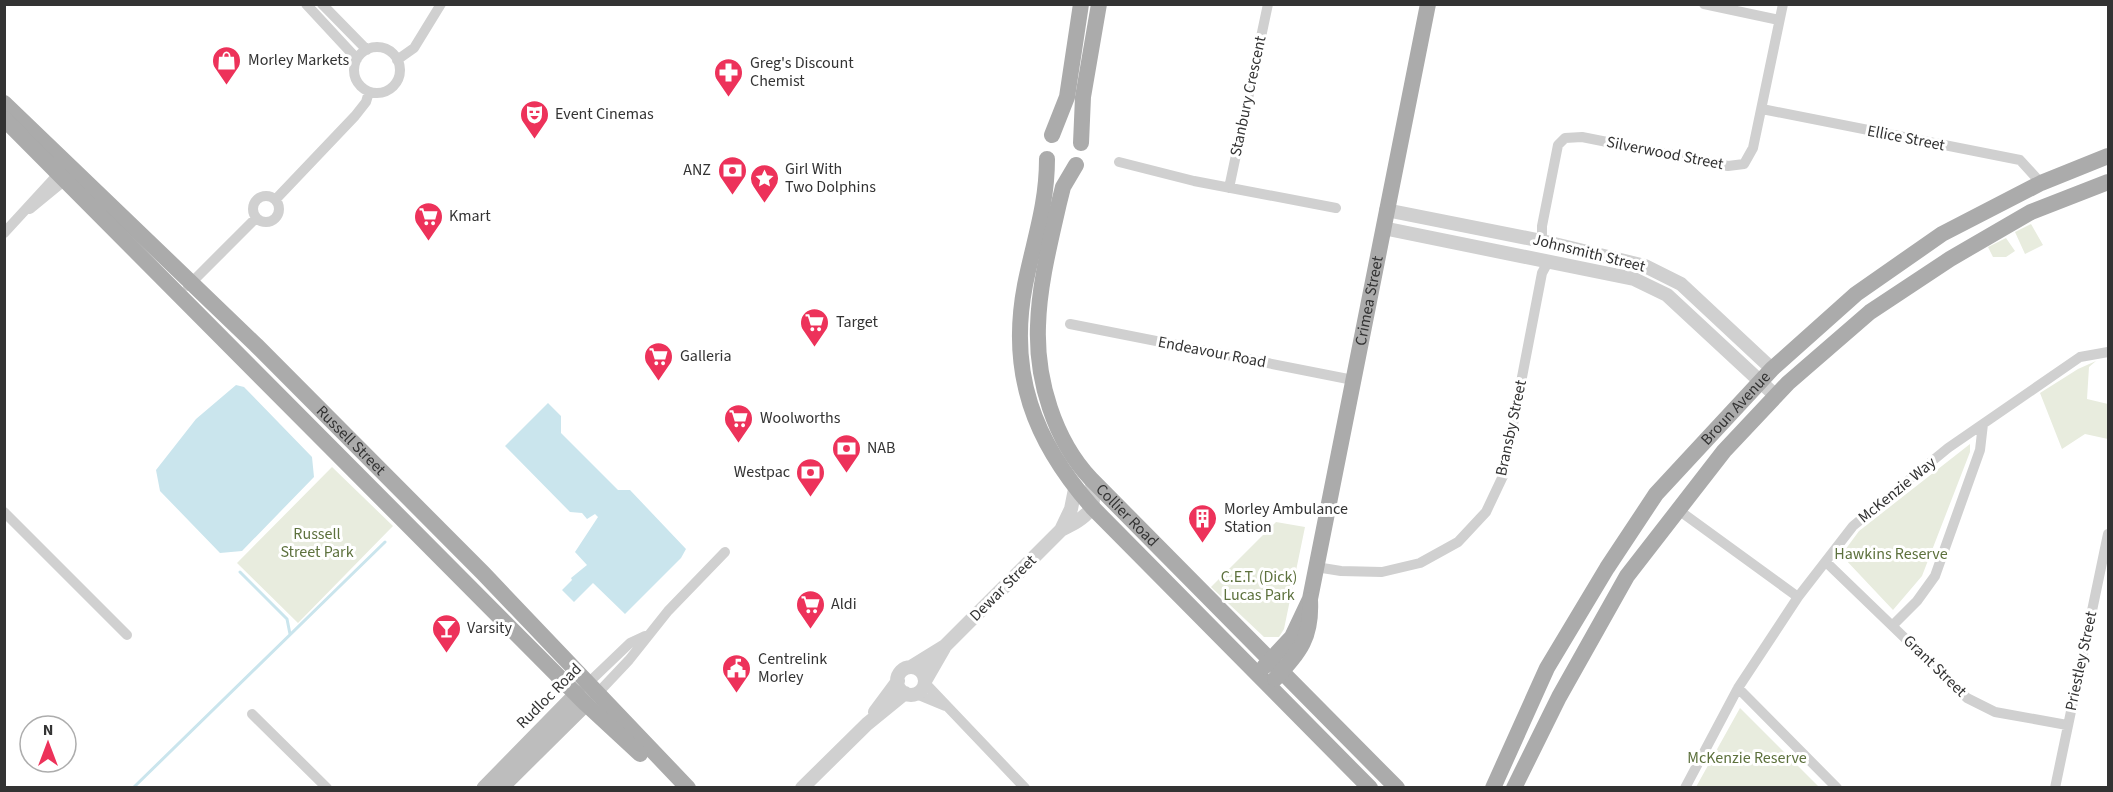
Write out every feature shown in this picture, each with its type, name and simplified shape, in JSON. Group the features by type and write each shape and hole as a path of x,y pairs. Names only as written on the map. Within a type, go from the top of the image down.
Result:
{"main road":[{"path":"1082,4 1067,97 1052,135 1046,144 1047,159 1060,169 1076,165 1083,154 1081,143 1083,98 1099,4"},
{"name":"Crimea Street","path":"1262,681 1277,665 1303,645 1311,622 1310,599 1316,567 1428,4"},
{"name":"Russell Street","path":"4,103 180,294 443,558 688,788"},
{"name":"Russell Street","path":"4,119 192,281 447,536 673,788"},
{"path":"1052,135 1069,132 1081,143"},
{"name":"Broun Avenue","path":"1492,788 1547,668 1607,568 1656,494 1767,374 1856,294 1933,241 2041,183 2109,156"},
{"name":"Collier Road","path":"1047,159 1044,208 1025,285 1020,320 1020,356 1025,391 1033,417 1076,489 1092,507 1370,788"},
{"name":"Collier Road","path":"1076,165 1063,187 1053,230 1040,306 1038,344 1050,407 1071,452 1091,479 1397,788"},
{"name":"Broun Avenue","path":"1514,788 1559,697 1627,576 1724,451 1788,383 1870,312 1950,259 2031,212 2109,182"},
{"path":"443,558 447,536"},
{"name":"Rudloc Road","path":"484,788 588,693"},
{"name":"Rudloc Road","path":"501,788 588,693"}],"street":[{"path":"306,4 357,59"},
{"path":"322,4 367,50"},
{"path":"397,60 414,48 441,4"},
{"name":"Stanbury Crescent","path":"1229,188 1268,4"},
{"path":"1704,4 1779,20"},
{"name":"Silverwood Street","path":"1542,241 1542,226 1558,145 1565,138 1582,137 1728,166 1744,164 1753,148 1783,4"},
{"path":"381,47 397,60 400,72 396,83 387,91 369,92 356,81 354,74 357,59 367,50 381,47"},
{"path":"276,199 355,116 366,102 369,92"},
{"name":"Ellice Street","path":"1762,109 2020,160 2041,183"},
{"path":"1119,162 1229,188 1336,208"},
{"path":"4,233 22,214 43,201 67,172"},
{"path":"264,195 276,199 279,210 274,219 263,222 256,218 252,208 257,199 264,195"},
{"name":"Johnsmith Street","path":"1386,210 1542,241 1645,266 1681,284 1767,374 1776,396"},
{"path":"180,294 256,218"},
{"name":"Johnsmith Street","path":"1383,228 1634,279 1667,295 1767,374 1788,383"},
{"name":"Bransby Street","path":"1316,567 1341,571 1382,572 1420,563 1458,542 1486,512 1503,476 1542,273 1548,262"},
{"name":"Endeavour Road","path":"1070,324 1353,380"},
{"name":"McKenzie Way","path":"1685,788 1738,688 1798,597 1827,563 1853,526 1948,448 2079,357 2109,352"},
{"path":"1893,625 1917,601 1935,576 1980,450 1983,424"},
{"path":"1091,479 1095,498 1092,507"},
{"name":"Dewar Street","path":"802,788 867,724 914,686 945,646 1061,530 1071,509 1076,489"},
{"name":"Dewar Street","path":"1061,530 1074,524 1092,507"},
{"path":"1677,509 1798,597"},
{"path":"4,512 128,634"},
{"name":"Priestley Street","path":"2055,788 2109,534"},
{"name":"Rudloc Road","path":"588,693 630,643 645,636 725,552"},
{"name":"Grant Street","path":"1827,563 1967,698 1995,712 2067,725"},
{"name":"Dewar Street","path":"914,686 902,671 945,646"},
{"path":"911,667 919,670 914,686 945,706 1025,788"},
{"path":"1738,688 1837,788"},
{"path":"252,714 327,788"}],"green space":[{"path":"2031,224 2043,245 2025,254 2015,232"},
{"path":"2006,238 2015,251 2006,257 1993,257 1988,247"},
{"path":"2096,361 2089,367 2087,399 2108,404 2108,439 2085,434 2062,449 2040,393 2078,369"},
{"name":"Hawkins Reserve","path":"1970,444 1970,452 1922,576 1893,610 1844,558 1845,550 1859,531"},
{"name":"Russell Street Park","path":"332,467 393,526 298,623 237,563"},
{"name":"C.E.T. (Dick) Lucas Park","path":"1276,522 1305,527 1284,629 1279,637 1264,637 1211,587"},
{"name":"McKenzie Reserve","path":"1740,708 1819,787 1696,787"}],"water":[{"path":"236,385 244,387 312,457 314,477 242,551 220,553 160,491 156,470 196,419"},
{"path":"548,403 561,416 561,433 618,490 630,490 686,549 681,558 625,614 593,583 574,602 562,590 572,580 571,578 587,565 575,552 598,517 595,514 587,519 582,513 570,512 505,446"}],"waterway":[{"path":"133,788 385,542"},
{"path":"240,572 287,619 290,634"}],"place":[{"name":"Morley Markets","path":"227,86"},
{"name":"Greg's Discount Chemist","path":"729,98"},
{"name":"Event Cinemas","path":"534,140"},
{"name":"ANZ","path":"732,196"},
{"name":"Girl With Two Dolphins","path":"764,204"},
{"name":"Kmart","path":"428,242"},
{"name":"Target","path":"815,348"},
{"name":"Galleria","path":"659,382"},
{"name":"Woolworths","path":"739,444"},
{"name":"NAB","path":"846,474"},
{"name":"Westpac","path":"811,498"},
{"name":"Morley Ambulance Station","path":"1203,544"},
{"name":"Aldi","path":"810,630"},
{"name":"Varsity","path":"446,654"},
{"name":"Centrelink Morley","path":"737,694"}]}
